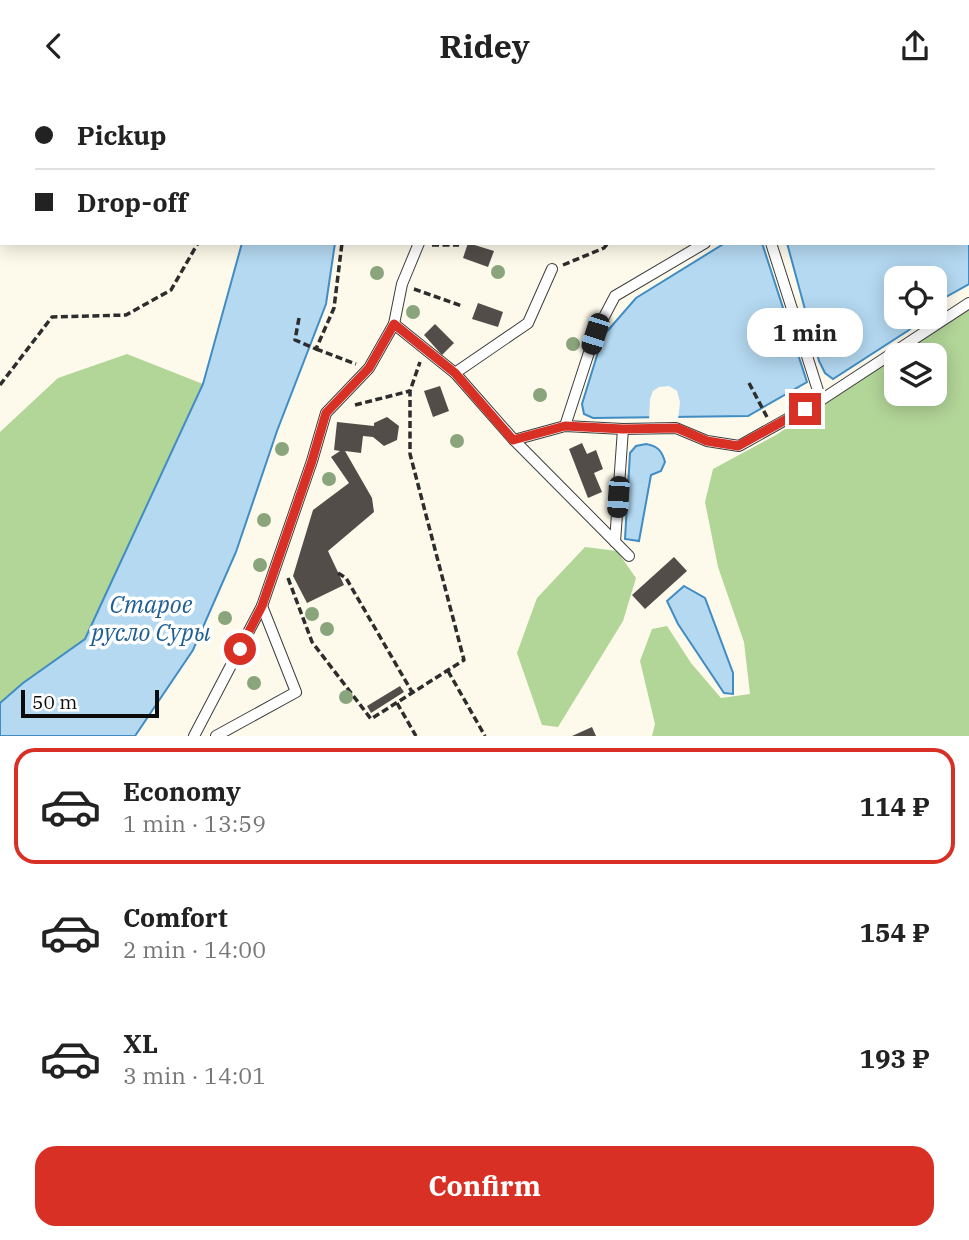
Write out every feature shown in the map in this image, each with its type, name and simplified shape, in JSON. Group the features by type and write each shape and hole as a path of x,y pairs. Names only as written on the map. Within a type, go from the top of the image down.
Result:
{"lane":[{"path":"194,736 262,606 326,413 369,368 394,324 402,284 419,245"},
{"path":"565,426 595,334 615,296 702,245"},
{"path":"772,245 821,400"},
{"path":"455,373 528,323 552,269"},
{"path":"513,440 565,426 677,428 707,441 738,446 821,400 969,303"},
{"path":"394,324 455,373 513,440 629,556"},
{"path":"615,543 623,429"},
{"path":"216,736 296,692 262,606"}],"path":[{"path":"0,385 52,317 126,315 171,290 197,245"},
{"path":"316,349 334,307 342,245"},
{"path":"552,269 606,245"},
{"path":"402,284 462,306"},
{"path":"299,319 295,340 369,368"},
{"path":"279,557 312,642 371,719 464,660 410,454 410,391 424,348"},
{"path":"749,383 773,428"},
{"path":"326,413 410,391"},
{"path":"338,573 346,578 412,693"},
{"path":"448,671 485,736"},
{"path":"397,703 416,736"}],"green space":[{"path":"969,307 969,736 652,736 655,724 640,661 652,629 667,626 691,663 721,698 750,694 744,642 718,567 705,502 713,469 776,435 884,363 884,406 947,406 947,343 914,343 936,329 947,329 947,321"},
{"path":"127,354 203,384 85,639 23,683 0,703 0,432 58,378"},
{"path":"585,547 617,551 636,578 623,621 558,727 542,725 517,653 537,598"}],"water":[{"name":"Старое русло Суры","path":"241,245 335,245 326,304 277,431 236,552 193,650 135,736 0,736 0,703 23,683 85,639 203,384"},
{"path":"722,245 763,245 807,382 748,416 593,418 584,414 582,404 603,336 636,298"},
{"path":"788,245 969,245 969,284 947,296 947,266 884,266 884,329 910,329 889,343 884,343 884,346 833,379 825,373 819,361"},
{"path":"646,444 659,450 665,462 661,471 651,475 639,541 625,539 630,453 636,446"},
{"path":"684,586 705,598 733,673 733,694 724,693 678,624 667,601"}],"pier":[{"path":"669,386 677,391 680,402 678,420 649,421 653,391"}],"building":[{"path":"467,245 494,251 488,267 463,258"},
{"path":"478,303 503,312 498,327 472,319"},
{"path":"435,324 454,343 442,355 424,335"},
{"path":"440,386 449,411 433,417 424,391"},
{"path":"387,417 399,426 397,440 384,446 373,437 363,436 361,453 345,451 372,498 374,512 328,551 344,585 307,603 293,576 313,510 349,483 331,457 340,451 334,450 337,422 374,426 374,423"},
{"path":"582,443 587,454 596,450 603,469 594,473 602,492 588,498 569,449"},
{"path":"674,557 687,571 645,609 632,595"},
{"path":"400,686 404,692 371,713 367,706"},
{"path":"592,727 596,736 572,736"}],"route":[{"path":"240,649 262,606 326,413 369,368 394,324 455,373 513,440 565,426 677,428 707,441 738,446 805,409"}]}
